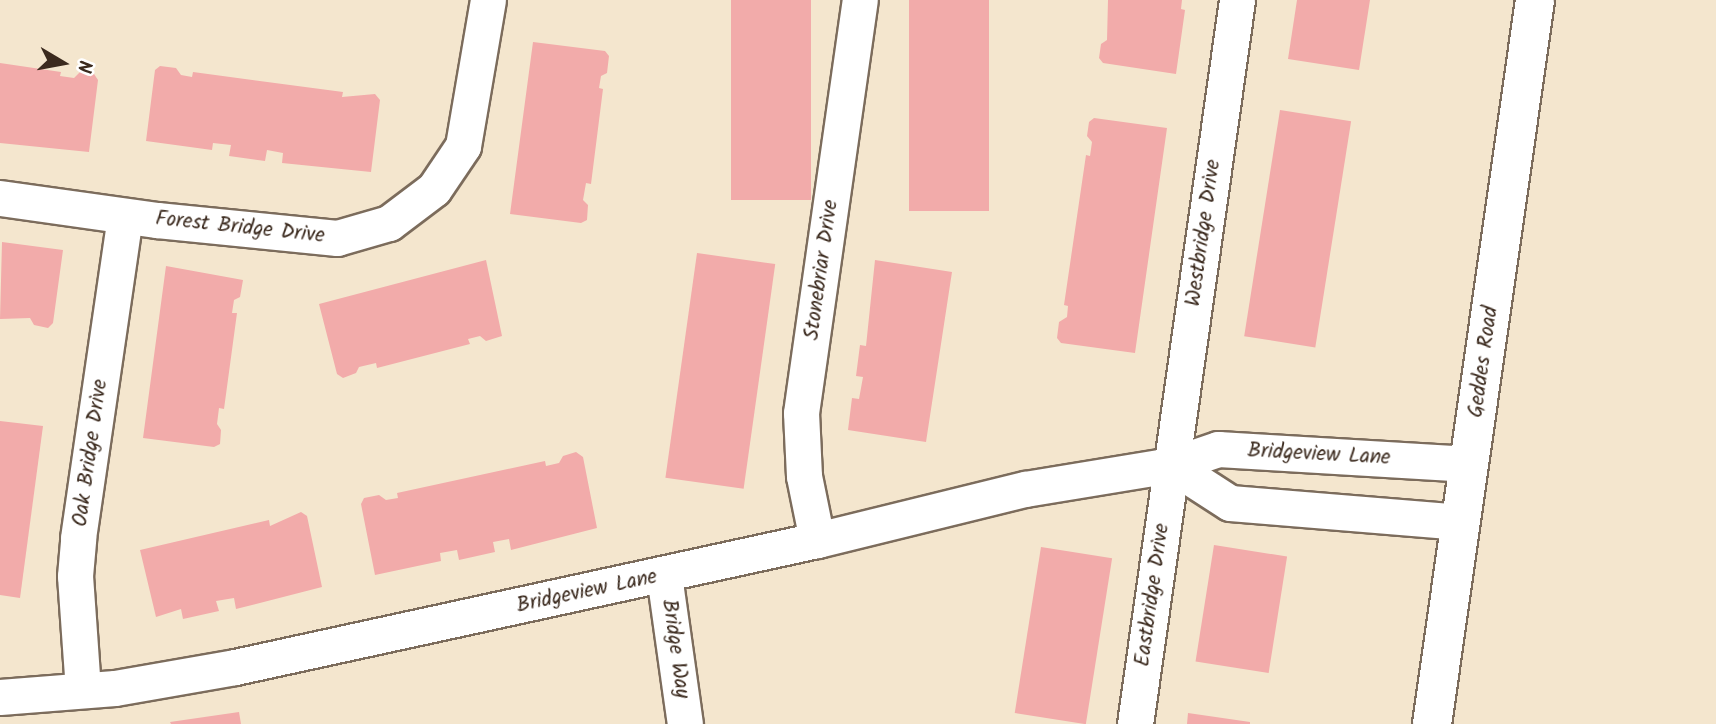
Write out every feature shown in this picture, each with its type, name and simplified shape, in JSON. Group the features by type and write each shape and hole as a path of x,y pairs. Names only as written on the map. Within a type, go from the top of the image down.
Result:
{"main road":[{"name":"Geddes Road","path":"1432,724 1535,0"}],"street":[{"name":"Forest Bridge Drive","path":"0,198 125,216 337,238 389,223 435,189 463,146 488,0"},
{"name":"Stonebriar Drive","path":"817,540 804,476 801,413 860,0"},
{"name":"Westbridge Drive","path":"1171,465 1237,0"},
{"name":"Oak Bridge Drive","path":"83,690 75,576 78,538 125,216"},
{"name":"Bridgeview Lane","path":"0,697 83,690 235,667 664,575 1025,488 1171,465 1218,449 1470,464"},
{"path":"1171,465 1230,503 1461,522"},
{"name":"Eastbridge Drive","path":"1135,724 1171,465"},
{"name":"Bridge Way","path":"664,575 685,724"}],"building":[{"path":"731,0 811,0 811,200 731,200"},
{"path":"909,0 989,0 989,211 909,211"},
{"path":"1108,0 1182,0 1181,9 1185,10 1176,74 1103,63 1099,58 1101,44 1107,40"},
{"path":"1297,0 1370,0 1359,70 1288,59"},
{"path":"533,42 605,51 609,56 607,73 601,76 599,88 603,89 591,184 586,183 583,200 588,205 587,220 581,223 510,214"},
{"path":"0,63 61,72 60,76 74,78 80,72 94,74 98,80 89,152 0,143"},
{"path":"160,66 176,68 181,75 192,77 193,72 343,92 342,97 375,94 380,100 371,172 282,163 283,153 267,150 265,161 229,156 231,145 213,143 212,150 146,141 155,70"},
{"path":"1280,110 1351,121 1315,347 1244,336"},
{"path":"1094,118 1167,128 1135,353 1061,343 1057,338 1059,322 1067,317 1068,306 1064,305 1086,155 1090,156 1092,142 1087,136 1089,122"},
{"path":"2,242 63,250 53,323 48,328 34,325 30,318 0,319"},
{"path":"697,253 775,264 744,489 665,478"},
{"path":"486,260 502,336 486,341 480,336 468,339 470,344 377,368 376,363 359,367 356,373 343,378 337,374 319,304"},
{"path":"875,260 952,272 926,442 848,430 852,398 859,399 863,377 856,376 860,345 866,346"},
{"path":"166,266 243,280 240,297 234,300 232,313 237,313 224,409 219,408 217,424 221,430 220,444 214,447 143,438"},
{"path":"0,421 43,426 20,598 0,595"},
{"path":"576,452 583,457 597,528 511,550 509,539 493,542 495,552 459,560 457,550 440,553 441,561 375,575 361,504 364,498 379,495 386,500 398,498 397,493 545,461 546,466 559,463 563,456"},
{"path":"301,512 307,516 322,587 236,609 234,598 216,601 219,611 183,619 181,609 156,617 140,550 269,520 270,526"},
{"path":"1214,545 1287,557 1269,673 1196,662"},
{"path":"1041,547 1112,558 1086,724 1015,713"},
{"path":"239,712 241,724 170,722"},
{"path":"1188,713 1250,722 1250,724 1187,724"}]}
